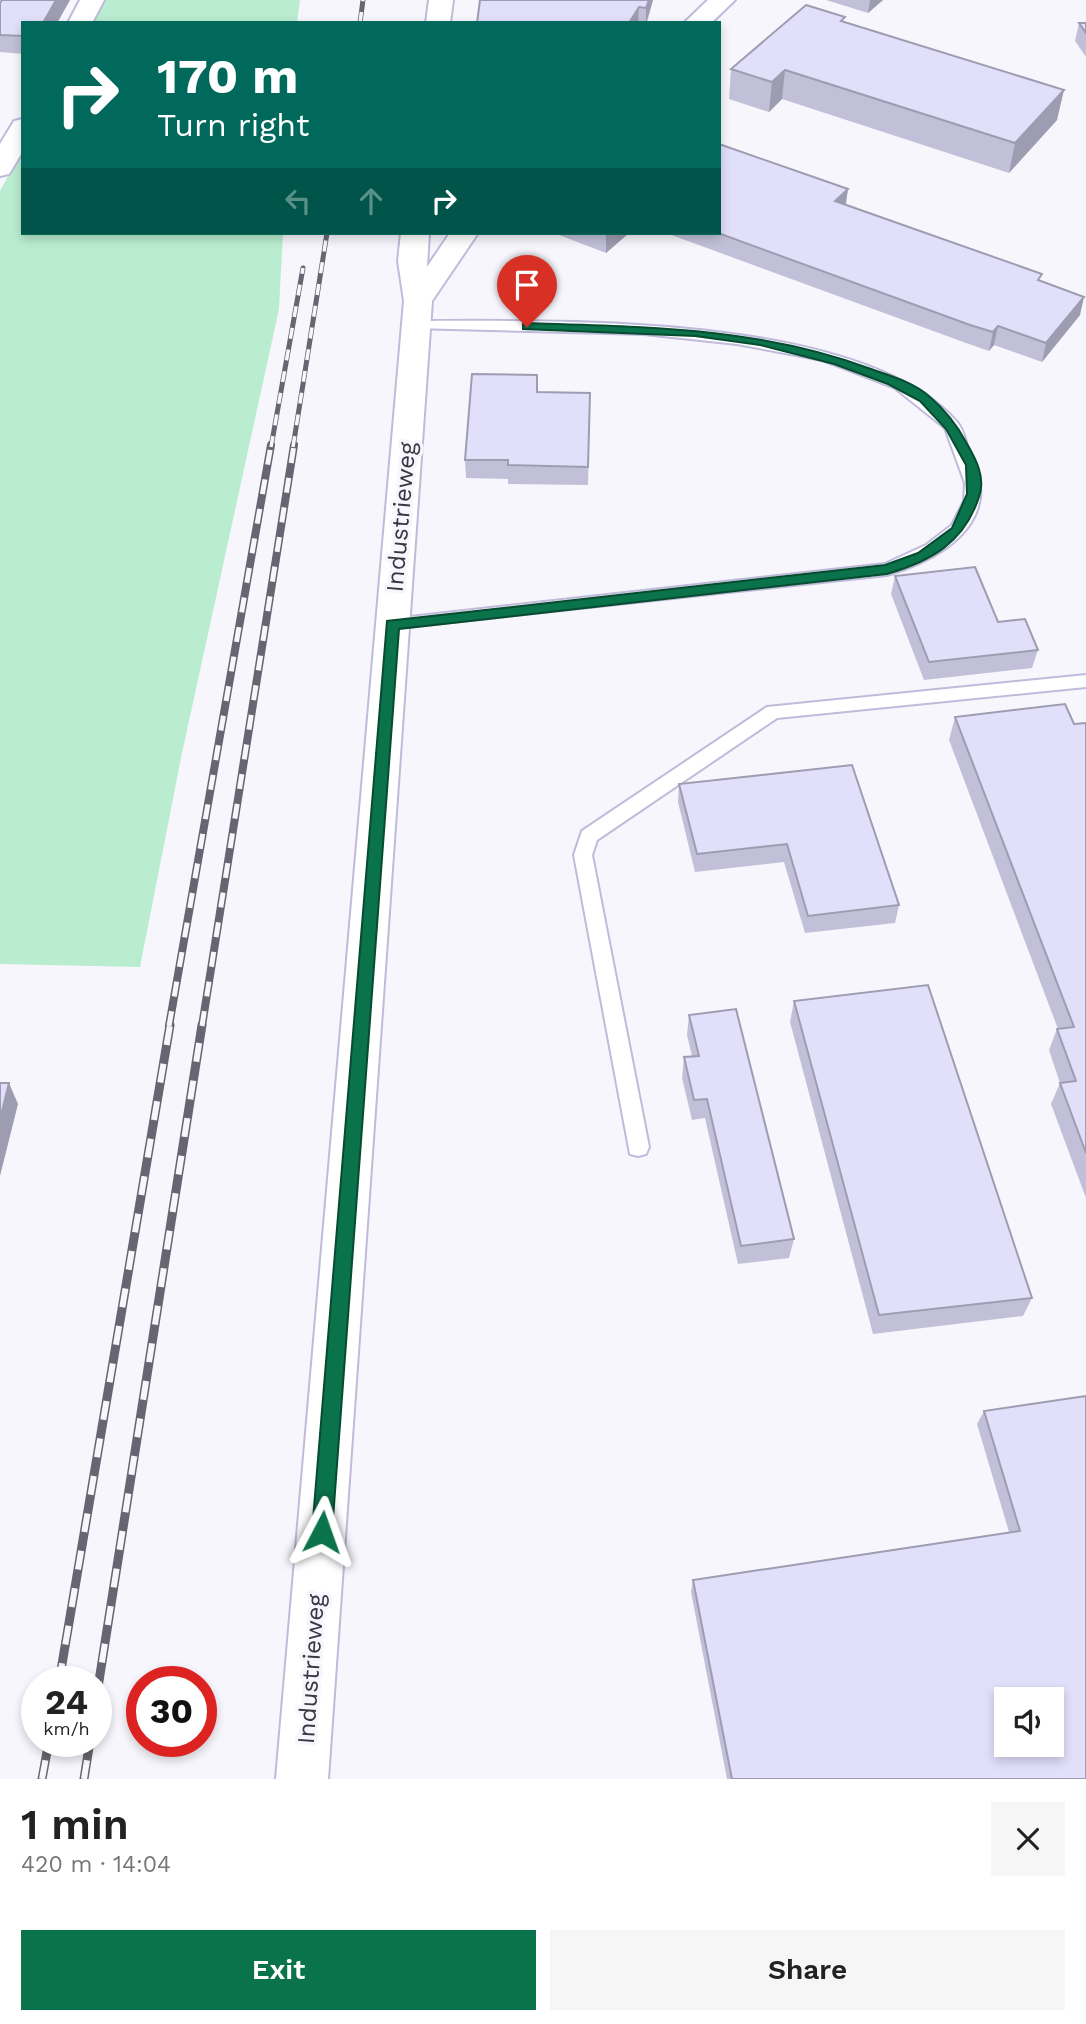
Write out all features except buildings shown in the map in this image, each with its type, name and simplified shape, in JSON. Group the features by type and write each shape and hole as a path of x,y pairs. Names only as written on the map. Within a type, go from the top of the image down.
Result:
{"street":[{"path":"81,21 92,0"},
{"path":"438,21 441,0"},
{"path":"698,21 723,0"},
{"path":"0,168 21,131"},
{"path":"415,235 412,261 417,313"},
{"name":"Industrieweg","path":"302,1779 417,313 463,235"}],"lane":[{"path":"392,625 887,569 923,557 958,531 974,494 973,465 951,426 924,398 892,381 839,361 760,341 695,332 417,313"},
{"path":"638,1147 583,855 589,836 773,712 1086,681"}],"green space":[{"path":"102,0 300,0 297,21 91,21"},
{"path":"21,153 21,235 283,235 279,309 182,753 140,967 0,964 0,191"}],"railway":[{"path":"360,21 363,0"},
{"path":"293,447 327,235"},
{"path":"271,447 303,268"},
{"path":"169,1026 271,445"},
{"path":"202,1026 294,445"},
{"path":"62,1666 170,1025"},
{"path":"101,1666 202,1025"},
{"path":"42,1779 46,1757"},
{"path":"84,1779 87,1757"}],"route":[{"path":"322,1532 392,625 887,569 923,557 958,531 974,494 973,465 951,426 924,398 892,381 839,361 760,341 695,332 527,327"}]}
